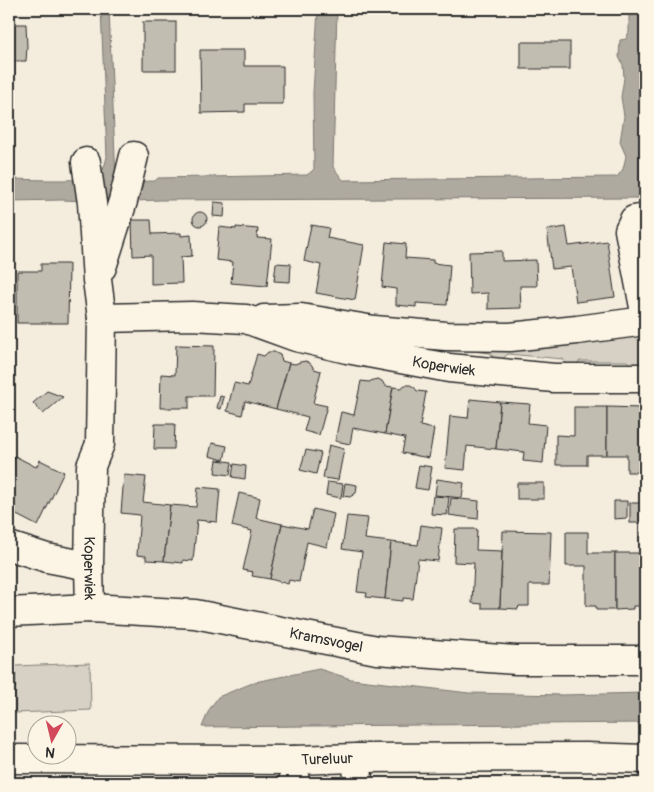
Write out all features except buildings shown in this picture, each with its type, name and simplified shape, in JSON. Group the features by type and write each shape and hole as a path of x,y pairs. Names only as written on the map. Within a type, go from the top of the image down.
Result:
{"street":[{"name":"Koperwiek","path":"97,280 134,156"},
{"name":"Koperwiek","path":"87,168 102,318 100,444 92,466 89,566 90,608"},
{"path":"645,218 634,220 629,230 645,312"},
{"name":"Koperwiek","path":"102,318 192,316 246,319 301,318 374,330 446,336 500,336 577,330 645,321"},
{"name":"Koperwiek","path":"246,319 296,337 347,349 449,368 554,378 645,378"},
{"path":"9,546 47,558 89,566"},
{"name":"Kramsvogel","path":"9,612 90,608 195,614 377,650 516,660 645,660"},
{"name":"Tureluur","path":"9,759 294,772 586,757 645,759"}],"shaded area":[{"path":"101,9 109,9 116,182 155,181 158,178 307,175 311,172 314,169 313,93 318,9 337,9 333,167 343,180 617,177 623,169 626,156 620,142 624,116 621,97 624,78 623,65 619,57 620,40 626,39 629,32 629,9 645,9 640,158 645,169 645,198 9,201 9,179 83,179 99,175 103,169 107,157"},
{"path":"639,334 644,362 636,370 627,361 580,361 570,369 563,359 508,354 498,363 490,353 444,348 434,356 411,353 408,344"},
{"path":"90,663 91,710 15,713 15,666"},
{"path":"319,669 351,679 469,693 562,695 645,693 645,723 202,727 209,710 218,697 255,682"}]}
